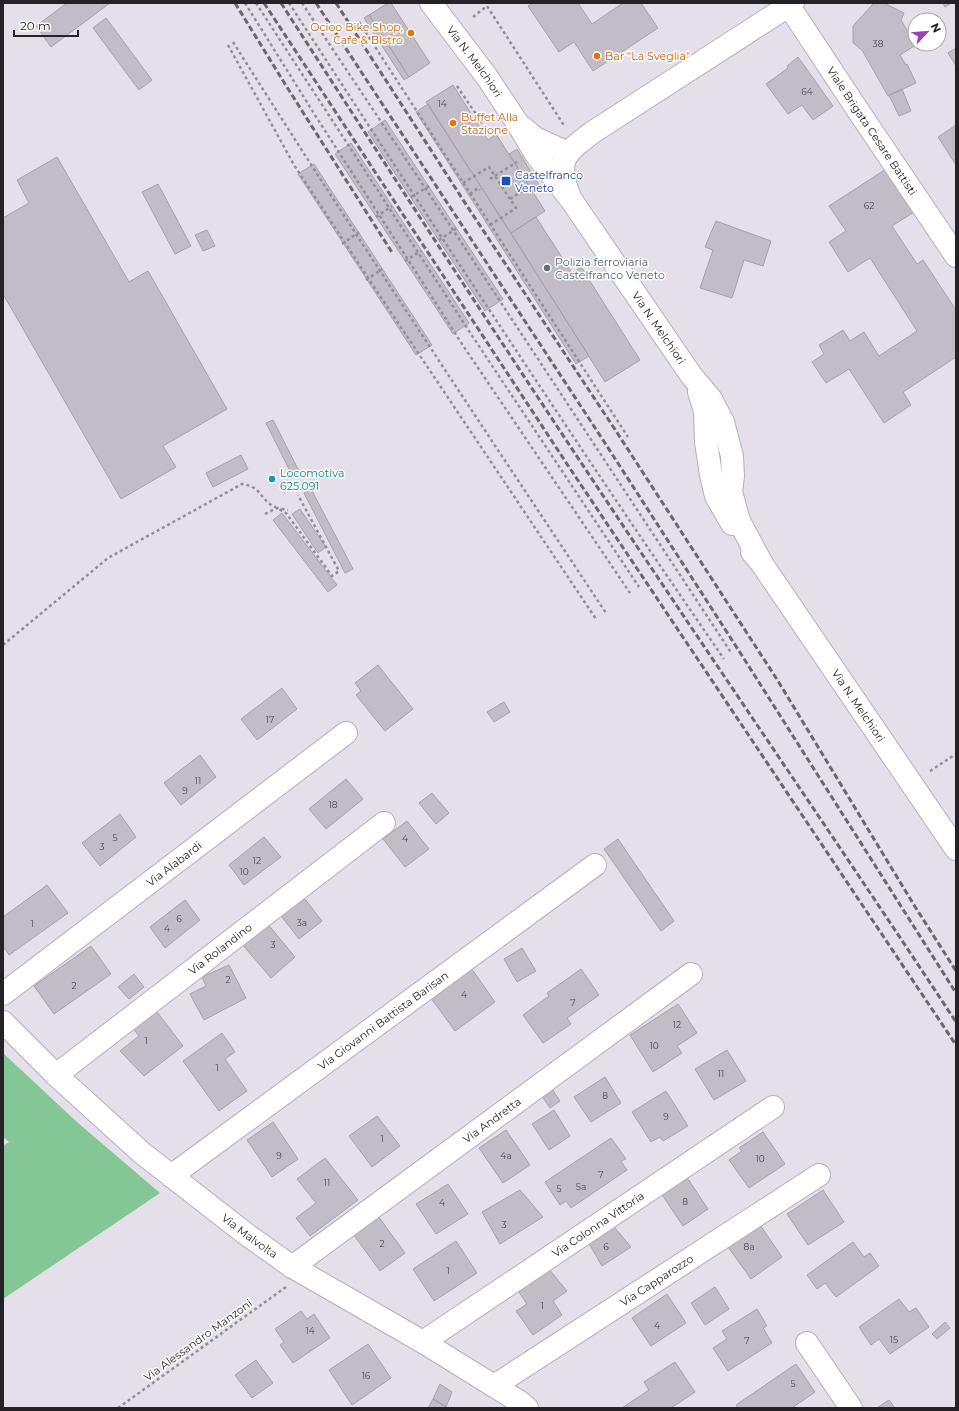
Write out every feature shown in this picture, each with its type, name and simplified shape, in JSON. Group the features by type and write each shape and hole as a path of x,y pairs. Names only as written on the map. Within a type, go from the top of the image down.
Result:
{"street":[{"name":"Via N. Melchiori","path":"431,3 487,77 507,123 537,156 572,201 691,375 711,399 723,422 732,456 733,476 731,492 739,521 761,562 956,849"},
{"name":"Viale Brigata Cesare Battisti","path":"568,152 593,132 791,4 856,109 956,256"},
{"name":"Via N. Melchiori","path":"507,123 526,131 535,138 568,152 563,165 563,174 572,201"},
{"name":"Via Alabardi","path":"3,994 346,733"},
{"name":"Via Rolandino","path":"56,1075 384,824"},
{"name":"Via Giovanni Battista Barisan","path":"171,1176 594,865"},
{"name":"Via Andretta","path":"290,1276 691,974"},
{"name":"Via Malvolta","path":"3,1022 56,1075 115,1129 171,1176 246,1234 290,1276 423,1342 520,1402 527,1408"},
{"name":"Via Colonna Vittoria","path":"423,1342 773,1107"},
{"name":"Via Capparozzo","path":"494,1386 819,1175"},
{"path":"807,1343 851,1408"}],"path":[{"path":"245,3 378,216 630,593"},
{"path":"256,3 639,587"},
{"path":"289,3 440,239 724,659"},
{"path":"302,3 455,229 732,654"},
{"path":"473,16 487,6 566,127"},
{"path":"358,22 628,437"},
{"path":"233,42 299,147 606,613"},
{"path":"228,45 294,165 343,243 596,619"},
{"path":"457,86 488,132 507,123"},
{"path":"490,179 519,161"},
{"path":"463,183 489,167 516,208 490,225"},
{"path":"510,199 534,183"},
{"path":"413,196 427,187"},
{"path":"470,194 478,188 480,190"},
{"path":"378,216 391,207"},
{"path":"440,239 455,229"},
{"path":"343,243 357,233"},
{"path":"407,260 420,252"},
{"path":"367,279 381,270"},
{"path":"3,645 108,558 242,484 257,490 268,503 286,513 332,576 339,571 298,495"},
{"path":"265,514 276,508 288,510"},
{"path":"928,771 956,754"},
{"name":"Via Alessandro Manzoni","path":"118,1408 290,1276"}],"green space":[{"path":"3,1053 78,1123 160,1193 3,1299 3,1146 9,1142 3,1137"}],"building":[{"path":"67,3 110,3 51,47 36,26"},
{"path":"388,3 391,3 430,63 409,77 369,15"},
{"path":"532,3 578,3 592,24 623,3 641,3 658,28 593,71 574,42 559,52 528,6"},
{"path":"874,3 884,3 904,13 901,20 907,30 907,51 900,55 906,65 907,64 916,83 888,96 862,50 853,43 853,26"},
{"path":"943,3 951,3 945,7"},
{"path":"369,15 409,77 404,80 364,18"},
{"path":"106,18 152,80 139,90 93,28"},
{"path":"956,48 956,66 948,53"},
{"path":"798,57 833,106 813,120 802,105 788,114 766,84 788,68 787,66"},
{"name":"Castelfranco Veneto","path":"453,85 488,140 496,134 545,211 511,233 426,102"},
{"path":"902,89 911,111 899,116 889,95"},
{"path":"428,104 589,356 576,364 416,112"},
{"path":"385,120 503,299 485,311 368,132"},
{"path":"956,125 956,165 938,137"},
{"path":"351,143 469,323 453,334 335,154"},
{"path":"517,149 541,188 534,193 509,154"},
{"path":"57,157 129,282 148,271 227,409 163,446 176,467 121,499 3,294 3,218 29,203 17,180"},
{"path":"314,164 432,345 416,355 298,174"},
{"path":"886,169 914,212 892,226 917,264 923,260 956,310 956,357 903,392 911,405 884,423 849,369 826,383 812,362 824,354 819,345 843,330 850,341 864,332 879,356 917,331 870,258 848,272 829,242 846,231 829,206"},
{"path":"158,184 191,246 175,254 142,192"},
{"path":"536,217 572,273 581,267 640,360 605,382 511,233"},
{"path":"716,221 771,241 763,266 744,260 732,298 700,288 713,250 705,247"},
{"path":"207,230 215,246 203,251 195,235"},
{"path":"273,420 300,473 293,477 266,423"},
{"path":"241,455 248,469 213,487 206,473"},
{"path":"310,487 353,569 345,573 304,493"},
{"path":"300,509 326,547 318,553 292,514"},
{"path":"282,513 337,585 328,592 273,520"},
{"path":"378,665 413,709 385,731 356,695 361,691 355,683"},
{"path":"282,688 297,709 257,740 241,719"},
{"path":"504,702 510,712 494,722 487,712"},
{"path":"200,755 216,777 181,805 164,783"},
{"path":"346,779 363,799 326,829 309,809"},
{"path":"432,793 449,813 436,824 419,803"},
{"path":"120,814 136,837 100,866 82,843"},
{"path":"407,821 429,849 405,867 383,839"},
{"path":"264,837 281,857 244,885 229,865"},
{"path":"618,839 674,921 661,931 604,849"},
{"path":"47,885 68,913 9,955 3,946 3,917"},
{"path":"301,894 322,921 299,939 278,912"},
{"path":"185,900 200,920 165,948 150,927"},
{"path":"266,922 295,957 271,978 241,943"},
{"path":"91,946 111,974 54,1014 34,986"},
{"path":"522,948 536,971 517,982 504,959"},
{"path":"229,965 246,998 204,1020 190,994 206,986 202,977"},
{"path":"469,965 495,1002 455,1031 428,994"},
{"path":"581,969 599,995 567,1018 571,1024 543,1043 523,1015 549,996 547,993"},
{"path":"134,974 144,987 129,999 118,987"},
{"path":"678,1004 697,1033 677,1046 682,1053 653,1072 630,1035"},
{"path":"154,1008 183,1046 144,1076 120,1051 139,1036 131,1026"},
{"path":"222,1033 235,1052 225,1059 247,1091 219,1111 183,1061"},
{"path":"727,1050 746,1081 714,1100 695,1069"},
{"path":"605,1077 621,1103 591,1122 574,1097"},
{"path":"550,1086 560,1101 550,1108 540,1093"},
{"path":"666,1091 688,1126 663,1141 660,1137 651,1142 632,1112"},
{"path":"554,1110 570,1136 549,1150 532,1124"},
{"path":"377,1116 400,1146 372,1167 349,1136"},
{"path":"273,1122 298,1159 272,1177 247,1140"},
{"path":"506,1130 530,1165 503,1183 479,1148"},
{"path":"763,1132 785,1164 749,1188 729,1160 742,1151 739,1148"},
{"path":"611,1138 626,1159 621,1161 627,1170 571,1208 566,1201 560,1205 545,1182"},
{"path":"325,1158 358,1200 310,1236 296,1218 316,1203 297,1179"},
{"path":"686,1176 708,1209 683,1226 661,1193"},
{"path":"448,1184 468,1214 436,1234 416,1204"},
{"path":"520,1190 543,1217 500,1244 482,1212"},
{"path":"823,1190 844,1222 808,1245 787,1214"},
{"path":"378,1216 405,1253 380,1271 353,1234"},
{"path":"611,1223 631,1247 602,1266 586,1238"},
{"path":"760,1225 782,1257 751,1279 728,1247"},
{"path":"456,1241 477,1273 434,1301 413,1269"},
{"path":"853,1242 864,1257 870,1253 879,1266 836,1297 825,1283 817,1289 807,1275"},
{"path":"548,1268 567,1291 553,1301 562,1315 533,1335 516,1311 527,1304 517,1289"},
{"path":"715,1287 729,1309 705,1325 691,1303"},
{"path":"667,1294 686,1323 651,1346 632,1318"},
{"path":"899,1299 909,1312 916,1308 929,1327 890,1354 879,1339 871,1345 859,1327"},
{"path":"757,1309 767,1326 763,1328 772,1343 728,1371 713,1348 727,1339 722,1331"},
{"path":"301,1311 307,1319 314,1314 330,1338 293,1363 280,1345 284,1342 275,1329"},
{"path":"945,1322 950,1328 937,1339 932,1334"},
{"path":"368,1344 391,1378 352,1405 329,1370"},
{"path":"256,1360 273,1383 252,1398 235,1375"},
{"path":"675,1362 695,1392 671,1408 622,1408 649,1390 644,1382"},
{"path":"796,1364 815,1392 792,1408 738,1408 736,1405"},
{"path":"440,1384 452,1392 446,1407 433,1399"},
{"path":"433,1399 446,1407 447,1408 428,1408"},
{"path":"889,1400 895,1408 877,1408"}],"railway":[{"path":"235,3 393,254"},
{"path":"264,3 567,464 956,1045"},
{"path":"281,3 580,461 956,1022"},
{"path":"316,3 603,440 956,993"},
{"path":"336,3 778,681 914,905 956,971"}],"place":[{"name":"Ocioo Bike Shop, Cafe & Bistro","path":"411,33"},
{"name":"Bar \"La Sveglia\"","path":"597,56"},
{"name":"Buffet Alla Stazione","path":"453,123"},
{"name":"Castelfranco Veneto","path":"506,181"},
{"name":"Polizia ferroviaria Castelfranco Veneto","path":"547,268"},
{"name":"Locomotiva 625.091","path":"272,479"}]}
